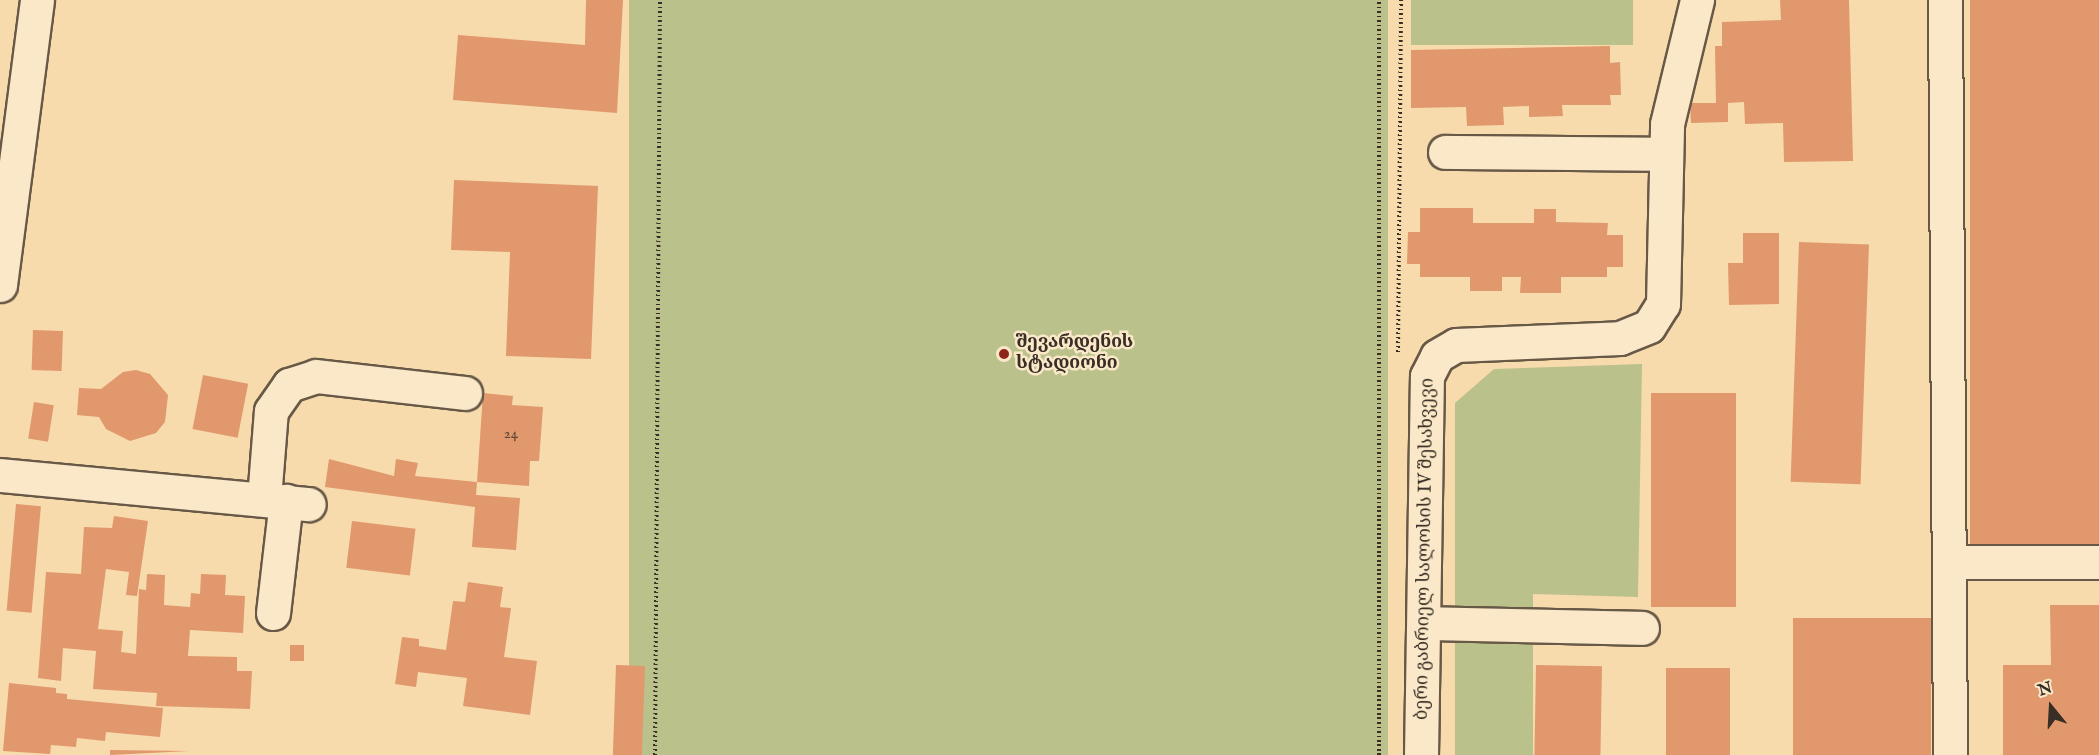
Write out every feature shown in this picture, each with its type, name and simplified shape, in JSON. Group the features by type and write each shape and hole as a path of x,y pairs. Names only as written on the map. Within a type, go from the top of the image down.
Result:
{"street":[{"path":"0,285 37,0"},
{"name":"ბერი გაბრიელ სალოსის IV შესახვევი","path":"1421,755 1427,376 1437,356 1456,345 1620,338 1649,326 1663,304 1667,124 1697,0"},
{"path":"1945,0 1953,562 1950,755"},
{"path":"1445,152 1666,154"},
{"path":"273,613 286,501 271,411 289,385 316,376 465,393"},
{"path":"0,475 286,501"},
{"path":"1953,562 2099,562"},
{"path":"1424,623 1642,628"}],"path":[{"path":"655,755 660,0"},
{"path":"1379,0 1379,755"}],"green space":[{"name":"შევარდენის სტადიონი","path":"629,0 1388,0 1388,755 629,755"},
{"path":"1411,0 1633,0 1633,45 1411,45"},
{"path":"1642,364 1638,597 1533,594 1533,755 1455,755 1455,403 1494,369"}],"building":[{"path":"586,0 623,0 617,113 453,100 458,35 585,45"},
{"path":"1780,0 1849,0 1853,161 1784,162 1783,123 1745,124 1744,102 1728,103 1728,122 1691,123 1690,103 1716,103 1715,46 1722,46 1722,22 1781,20"},
{"path":"1970,0 2099,0 2099,545 1970,545"},
{"path":"1610,46 1610,63 1620,62 1621,95 1610,95 1611,105 1562,105 1563,116 1529,117 1529,106 1503,107 1504,125 1467,126 1466,107 1411,108 1411,50"},
{"path":"454,180 598,186 591,359 506,356 510,252 451,250"},
{"path":"1420,208 1473,208 1473,223 1534,223 1534,209 1556,209 1556,222 1608,223 1607,235 1623,235 1623,267 1607,267 1607,277 1561,277 1561,293 1520,293 1521,277 1502,277 1502,291 1470,291 1470,277 1420,277 1420,264 1407,264 1408,232 1420,232"},
{"path":"1743,233 1779,233 1779,304 1729,305 1728,263 1743,263"},
{"path":"1799,242 1869,244 1861,484 1791,482"},
{"path":"33,330 63,331 62,371 32,370"},
{"path":"136,370 150,374 168,395 165,422 156,433 130,441 106,429 99,417 77,415 79,388 101,389 123,372"},
{"path":"203,375 248,384 238,438 193,429"},
{"path":"483,393 513,396 512,405 543,407 539,461 530,461 529,486 477,482"},
{"path":"1651,393 1736,393 1736,607 1651,607"},
{"path":"34,402 54,405 48,442 28,439"},
{"path":"329,459 394,476 396,459 418,463 415,476 477,482 476,495 520,498 516,550 472,547 475,507 325,487"},
{"path":"16,504 41,506 32,613 7,611"},
{"path":"114,516 148,521 137,596 126,595 129,572 106,569 98,629 123,631 121,652 136,654 139,589 146,590 147,574 165,575 164,605 190,607 191,593 200,594 201,574 226,575 225,595 245,596 243,633 190,630 188,656 237,657 237,671 252,671 250,709 156,706 157,693 93,689 96,651 63,648 61,681 38,678 46,572 81,574 84,527 112,528"},
{"path":"352,521 416,529 410,575 346,568"},
{"path":"468,582 503,587 500,607 511,608 504,657 537,661 530,715 463,706 467,678 418,672 416,687 395,684 402,637 419,639 419,646 446,650 453,601 465,602"},
{"path":"2050,605 2099,605 2099,755 2003,755 2003,665 2051,665"},
{"path":"1793,618 1931,618 1931,755 1793,755"},
{"path":"290,645 304,645 304,661 290,661"},
{"path":"616,665 645,666 642,755 613,755"},
{"path":"1536,665 1602,666 1600,755 1534,755"},
{"path":"1666,668 1730,668 1730,755 1666,755"},
{"path":"9,683 56,688 56,693 67,694 67,699 163,708 160,737 106,732 105,741 77,738 76,747 51,745 50,754 3,751"},
{"path":"110,750 189,751 110,755"}],"place":[{"name":"შევარდენის სტადიონი","path":"1004,354"}]}
